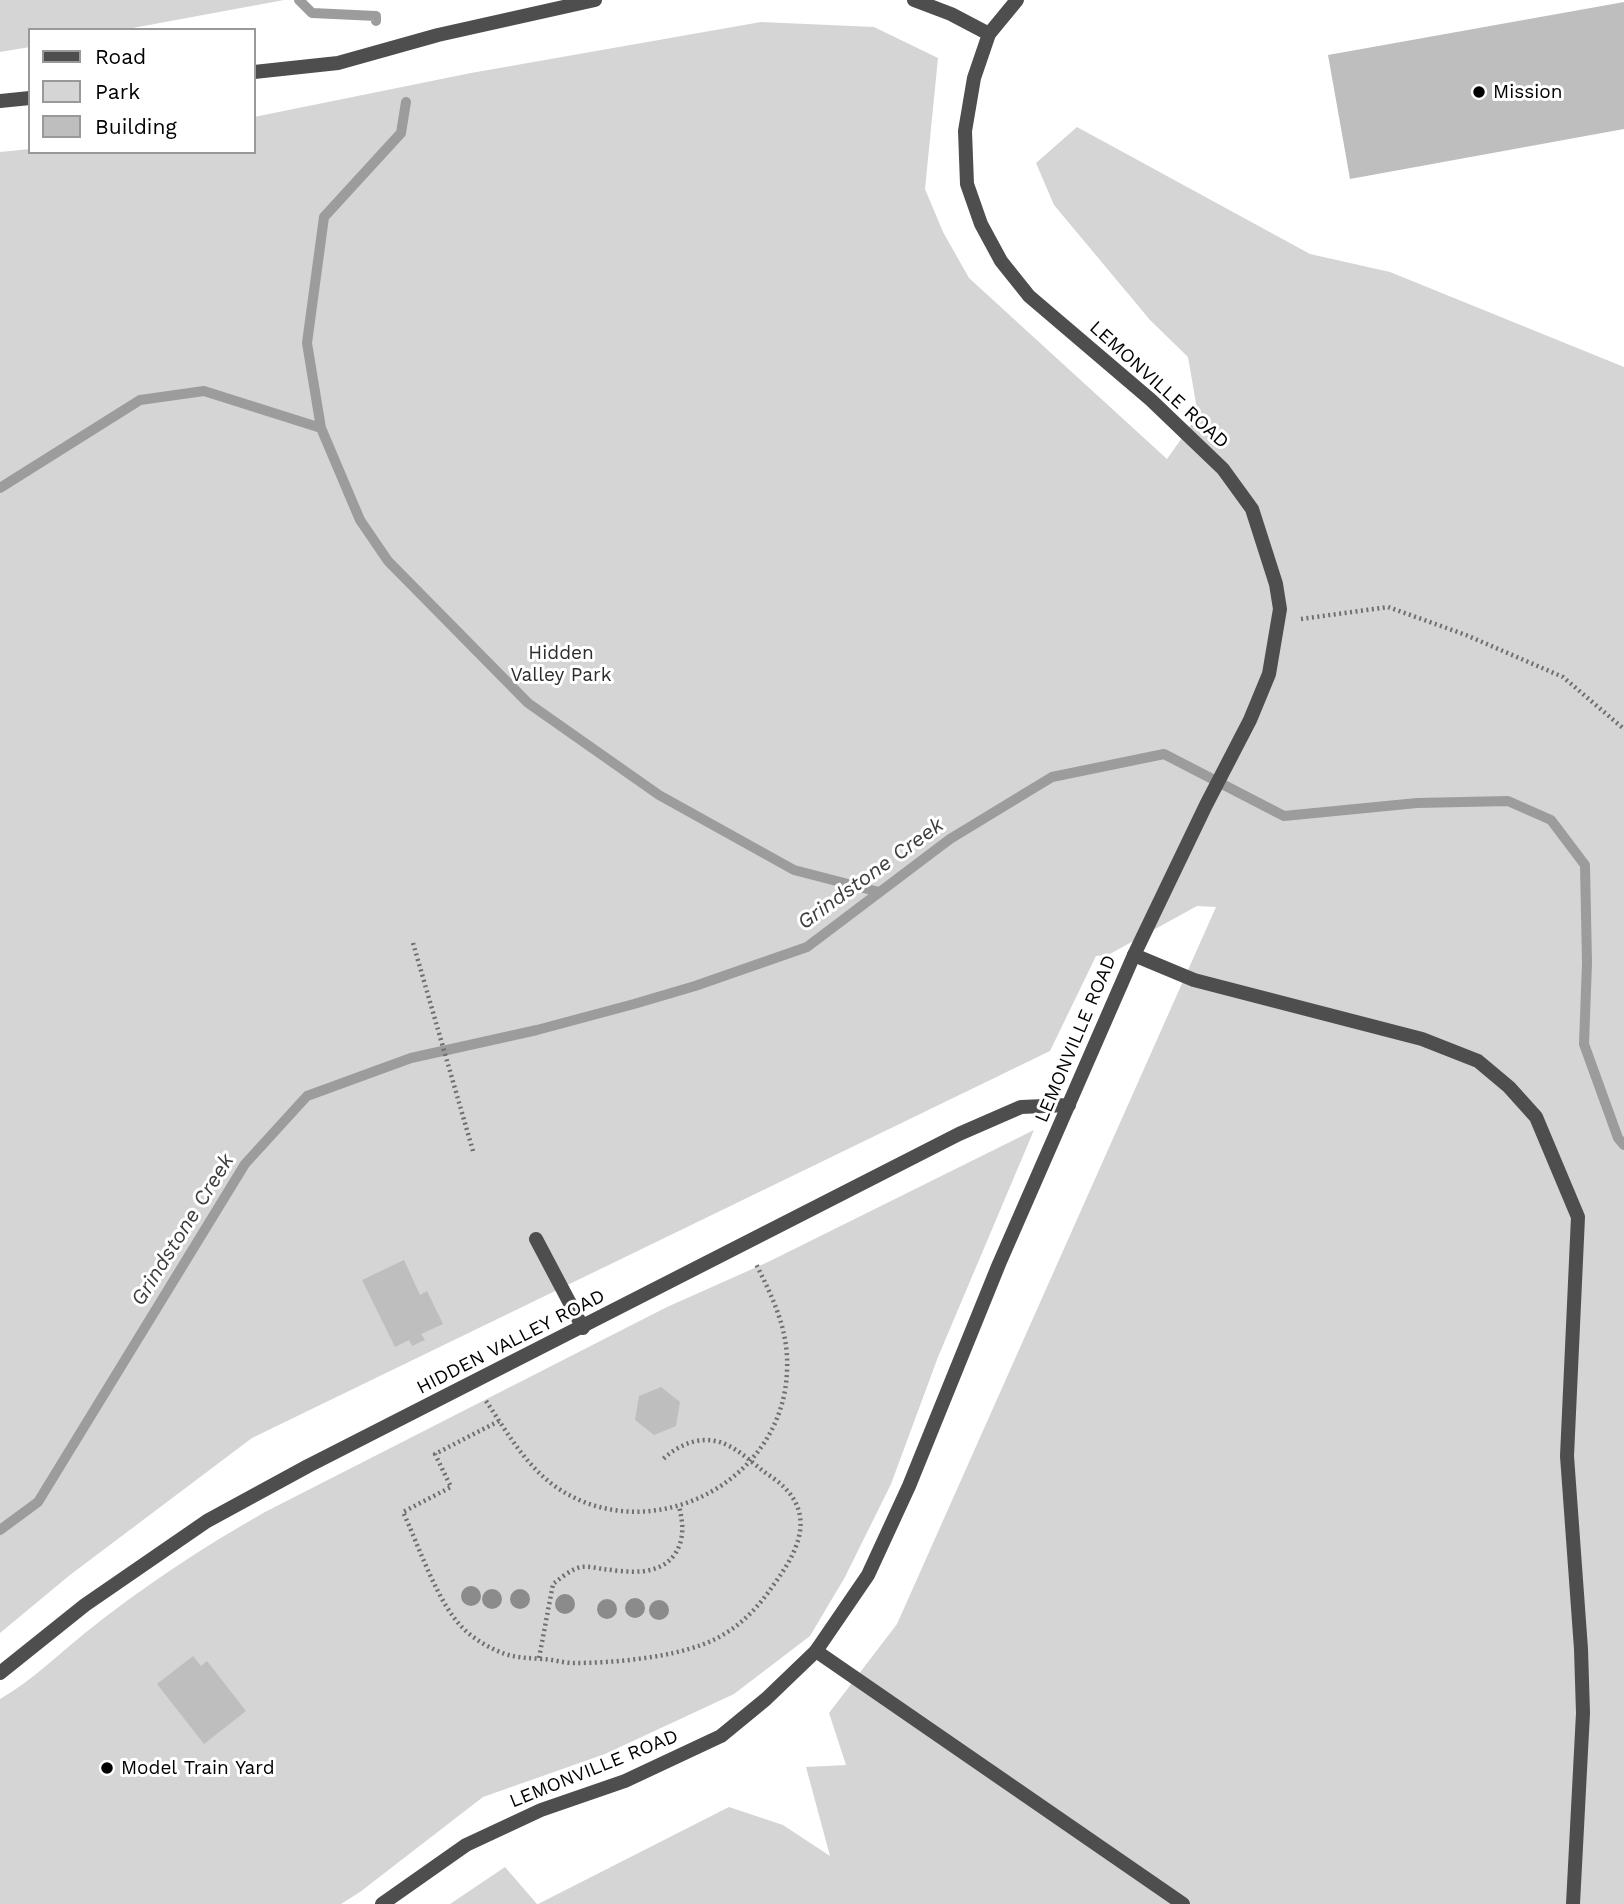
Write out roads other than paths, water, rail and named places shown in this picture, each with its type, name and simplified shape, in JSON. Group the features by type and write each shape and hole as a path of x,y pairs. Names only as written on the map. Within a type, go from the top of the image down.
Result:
{"street":[{"path":"256,72 338,63 438,35 595,0"},
{"path":"914,0 951,14 989,34 1017,0"},
{"name":"LEMONVILLE ROAD","path":"382,1904 466,1844 541,1810 625,1781 722,1736 816,1651 868,1575 879,1553 999,1264 1134,955 1250,720 1269,674 1280,610 1276,584 1252,509 1223,469 1151,400 1029,296 1001,261 981,224 967,184 965,131 974,78 989,34"},
{"path":"0,101 28,98"},
{"path":"1134,955 1194,980 1422,1040 1478,1061 1509,1087 1536,1117 1578,1217 1567,1456 1583,1713 1573,1904"},
{"name":"HIDDEN VALLEY ROAD","path":"0,1673 85,1605 207,1521 886,1171 1021,1107 1069,1105"},
{"path":"536,1239 583,1328"},
{"path":"816,1651 1182,1904"}],"waterway":[{"path":"299,0 312,13 376,16 376,21"},
{"path":"406,102 401,133 324,217 307,343 321,428 360,520 388,561 528,703 659,795 794,870 879,892"},
{"path":"0,488 140,400 204,391 321,428"},
{"name":"Grindstone Creek","path":"0,1530 38,1502 245,1164 307,1096 411,1058 537,1030 634,1004 807,947 950,839 1052,777 1164,754 1284,816 1417,803 1508,801 1551,820 1585,865 1587,963 1584,1044 1618,1138 1624,1145"}],"place":[{"name":"Mission","path":"1479,92"},
{"name":"Model Train Yard","path":"107,1768"}],"park label":[{"name":"Hidden Valley Park","path":"561,664"}]}
